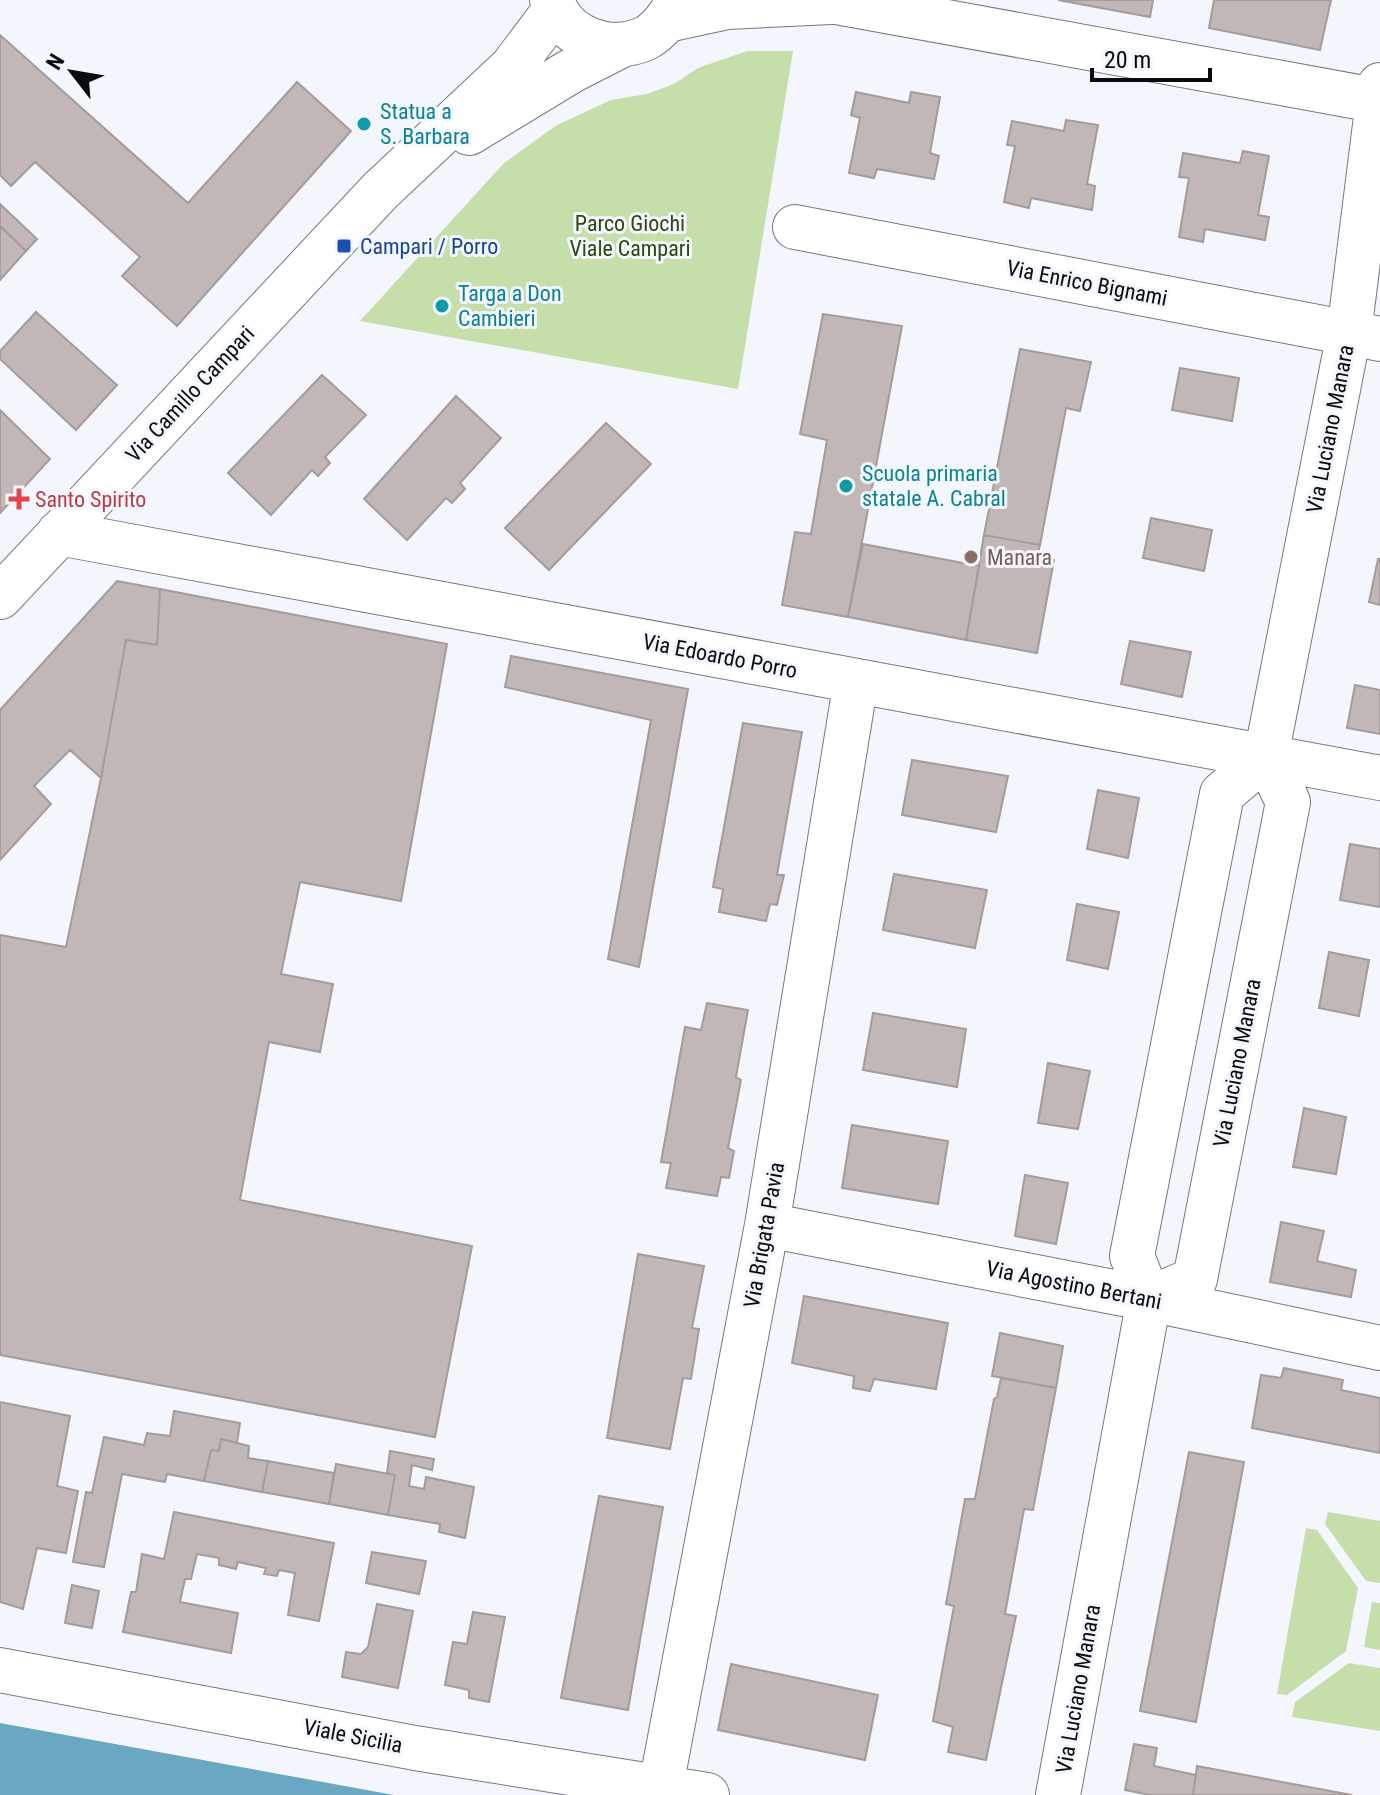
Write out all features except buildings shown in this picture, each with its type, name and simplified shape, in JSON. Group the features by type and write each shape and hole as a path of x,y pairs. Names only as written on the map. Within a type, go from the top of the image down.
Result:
{"street":[{"path":"673,10 829,1 1379,95"},
{"path":"553,5 572,30 595,43 622,45"},
{"name":"Via Camillo Campari","path":"0,597 380,191 512,67 553,5"},
{"name":"Via Camillo Campari","path":"380,191 540,89 622,45 647,37 673,10"},
{"name":"Via Luciano Manara","path":"1058,1795 1149,1299 1195,1279 1288,802 1266,756 1364,336 1379,95"},
{"name":"Via Enrico Bignami","path":"795,227 1364,336"},
{"name":"Via Edoardo Porro","path":"59,533 1380,778"},
{"name":"Via Brigata Pavia","path":"661,1786 767,1225 856,681"},
{"path":"1149,1299 1132,1256 1222,794 1266,756"},
{"name":"Via Agostino Bertani","path":"767,1225 1149,1299 1380,1348"},
{"name":"Viale Sicilia","path":"0,1670 415,1748 707,1795"}],"green space":[{"name":"Parco Giochi Viale Campari","path":"747,51 793,51 738,389 360,321 504,163 557,125 611,100 647,94 674,84 698,68"},
{"path":"1328,1512 1380,1521 1380,1583 1366,1581 1325,1524"},
{"path":"1306,1528 1317,1530 1358,1588 1346,1651 1287,1695 1277,1694"},
{"path":"1372,1602 1380,1603 1380,1650 1364,1647"},
{"path":"1349,1663 1380,1668 1380,1731 1292,1717 1295,1702"}],"water":[{"path":"0,1723 394,1795 0,1795"}],"place":[{"name":"Statua a S. Barbara","path":"364,124"},
{"name":"Campari / Porro","path":"344,246"},
{"name":"Targa a Don Cambieri","path":"442,306"},
{"name":"Scuola primaria statale A. Cabral","path":"846,486"},
{"name":"Santo Spirito","path":"19,499"},
{"name":"Manara","path":"971,557"}]}
